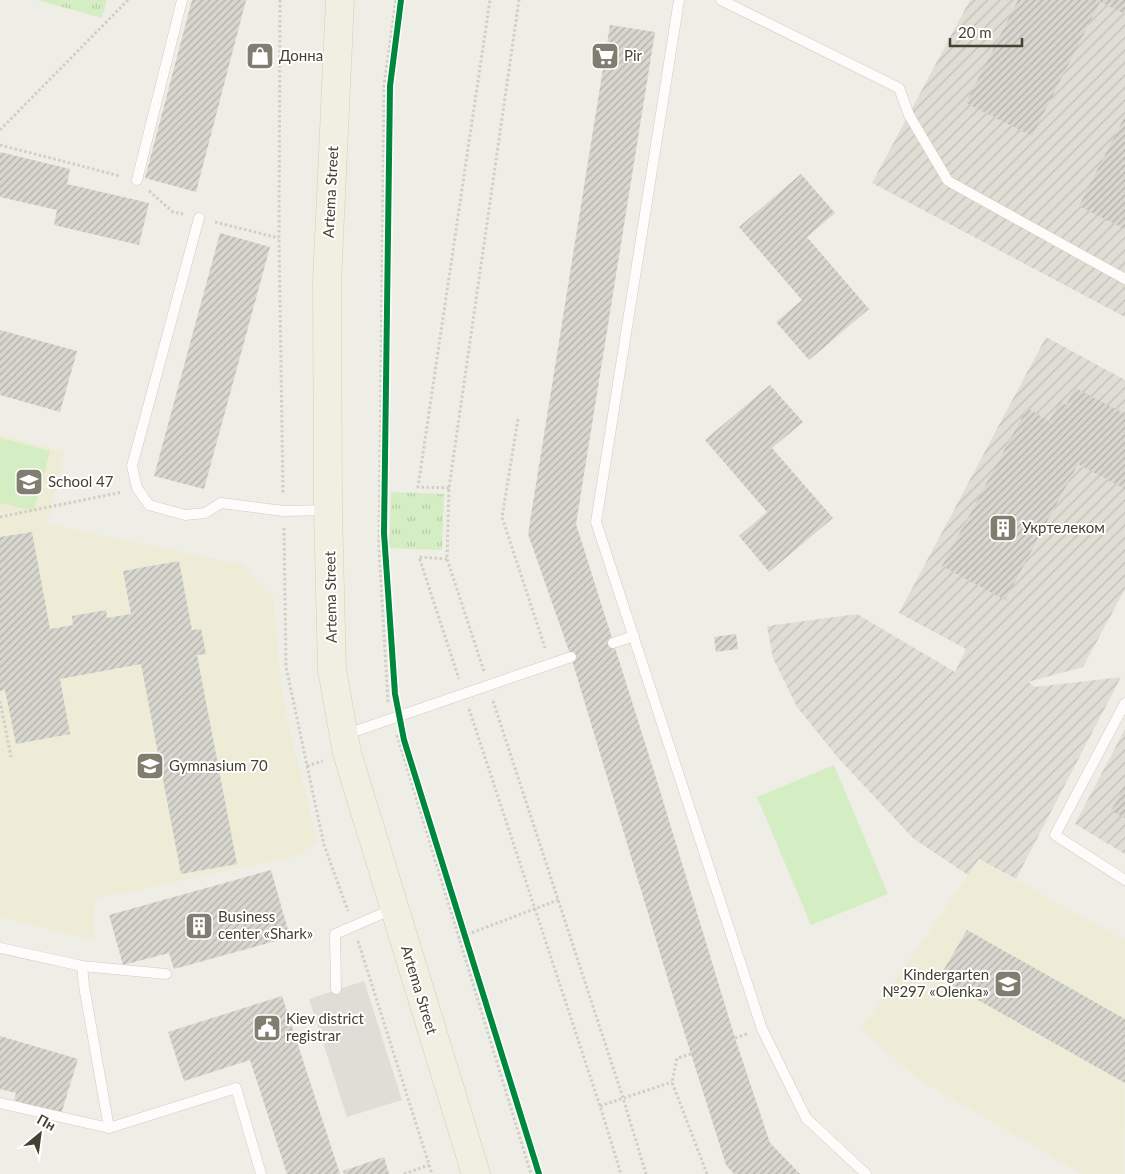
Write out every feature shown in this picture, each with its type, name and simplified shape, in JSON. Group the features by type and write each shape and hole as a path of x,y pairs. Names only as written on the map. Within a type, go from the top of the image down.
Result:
{"main road":[{"name":"Artema Street","path":"340,0 327,282 328,510 332,670 347,753 476,1174"}],"lane":[{"path":"137,180 182,0"},
{"path":"679,0 596,522 762,1029 806,1118 866,1174"},
{"path":"721,0 899,88 909,115 948,181 1125,278"},
{"path":"199,218 132,466 137,488 149,505 185,515 205,513 220,503 284,511 328,510"},
{"path":"613,643 634,636"},
{"path":"343,735 571,657"},
{"path":"1125,703 1055,835 1125,880"},
{"path":"336,990 335,934 394,909"},
{"path":"0,948 82,966 166,974"},
{"path":"82,966 109,1128"},
{"path":"0,1103 109,1128 236,1088 261,1174"}],"path":[{"path":"0,130 128,0"},
{"path":"279,238 280,0"},
{"path":"396,0 384,85 379,549 388,706 396,717"},
{"path":"401,0 390,86 384,533 396,717 531,1174"},
{"path":"449,488 418,487 490,0"},
{"path":"519,0 449,488 446,559 623,1098 646,1174"},
{"path":"518,419 502,517 550,664"},
{"path":"0,517 137,488"},
{"path":"446,559 419,557 621,1174"},
{"path":"0,701 11,757"},
{"path":"462,936 558,900"},
{"path":"462,936 519,1110"},
{"path":"691,1054 677,1058 672,1082 707,1174"},
{"path":"600,1106 672,1082"},
{"path":"404,1174 429,1165"}],"shaded area":[{"path":"970,0 1125,0 1125,317 872,183"},
{"path":"1046,337 1125,380 1125,589 1083,667 1028,682 1035,687 1121,677 1016,879 979,859 968,875 914,839 839,759 797,707 773,658 767,626 857,614 955,672 966,649 899,613"},
{"name":"Gymnasium 70","path":"0,435 65,452 47,524 241,564 274,598 281,691 317,840 301,855 95,899 93,940 0,917 0,514 43,523 0,512"},
{"path":"1125,729 1125,854 1075,824"},
{"name":"Kindergarten №297 «Olenka»","path":"979,860 1125,940 1124,1174 1082,1174 918,1079 861,1029"},
{"path":"364,981 402,1100 347,1117 309,999"}],"green space":[{"path":"37,0 107,0 102,18"},
{"name":"School 47","path":"0,438 50,451 34,511 0,503"},
{"path":"391,492 444,494 442,550 389,548"},
{"path":"834,765 888,894 811,925 757,797"}],"building":[{"path":"192,0 246,0 196,192 145,178"},
{"path":"1018,0 1125,0 1125,14 1100,2 1032,136 966,103"},
{"path":"610,25 655,32 576,524 735,1038 770,1143 800,1174 734,1174 726,1165 675,1003 571,657 528,534"},
{"path":"1125,116 1125,229 1079,206"},
{"path":"0,152 70,169 67,184 149,203 139,245 54,225 57,210 0,197"},
{"path":"801,174 835,213 807,237 869,309 809,360 776,322 802,300 739,227"},
{"path":"220,233 270,247 204,489 154,476"},
{"path":"0,330 77,351 60,412 0,395"},
{"path":"770,385 803,422 772,448 833,518 769,572 739,536 767,512 705,440"},
{"name":"Укртелеком","path":"1075,388 1125,414 1125,489 1078,464 1005,600 942,566 1027,408 1049,421 1060,401 1066,405"},
{"path":"32,532 50,629 73,625 72,616 106,610 107,618 131,614 123,571 179,561 192,630 201,629 206,654 197,655 237,864 181,874 141,664 60,679 70,734 16,744 5,690 0,691 0,537"},
{"path":"736,634 738,649 716,652 714,637"},
{"path":"1125,784 1125,818 1111,811"},
{"name":"Business center «Shark»","path":"271,870 290,937 174,969 169,953 123,965 109,915"},
{"path":"967,930 1125,1019 1125,1083 939,978"},
{"path":"282,996 340,1174 287,1174 250,1060 184,1081 168,1032"},
{"path":"0,1036 78,1059 61,1114 14,1100 16,1093 0,1089"},
{"path":"384,1157 389,1174 344,1174 343,1171"}],"cycle path":[{"path":"401,0 390,86 384,533 395,694 404,740 539,1174"}],"place":[{"name":"Донна","path":"260,56"},
{"name":"Pir","path":"605,56"},
{"name":"School 47","path":"29,482"},
{"name":"Укртелеком","path":"1003,528"},
{"name":"Gymnasium 70","path":"150,766"},
{"name":"Business center «Shark»","path":"199,926"},
{"name":"Kindergarten №297 «Olenka»","path":"1008,984"},
{"name":"Kiev district registrar","path":"267,1028"}]}
